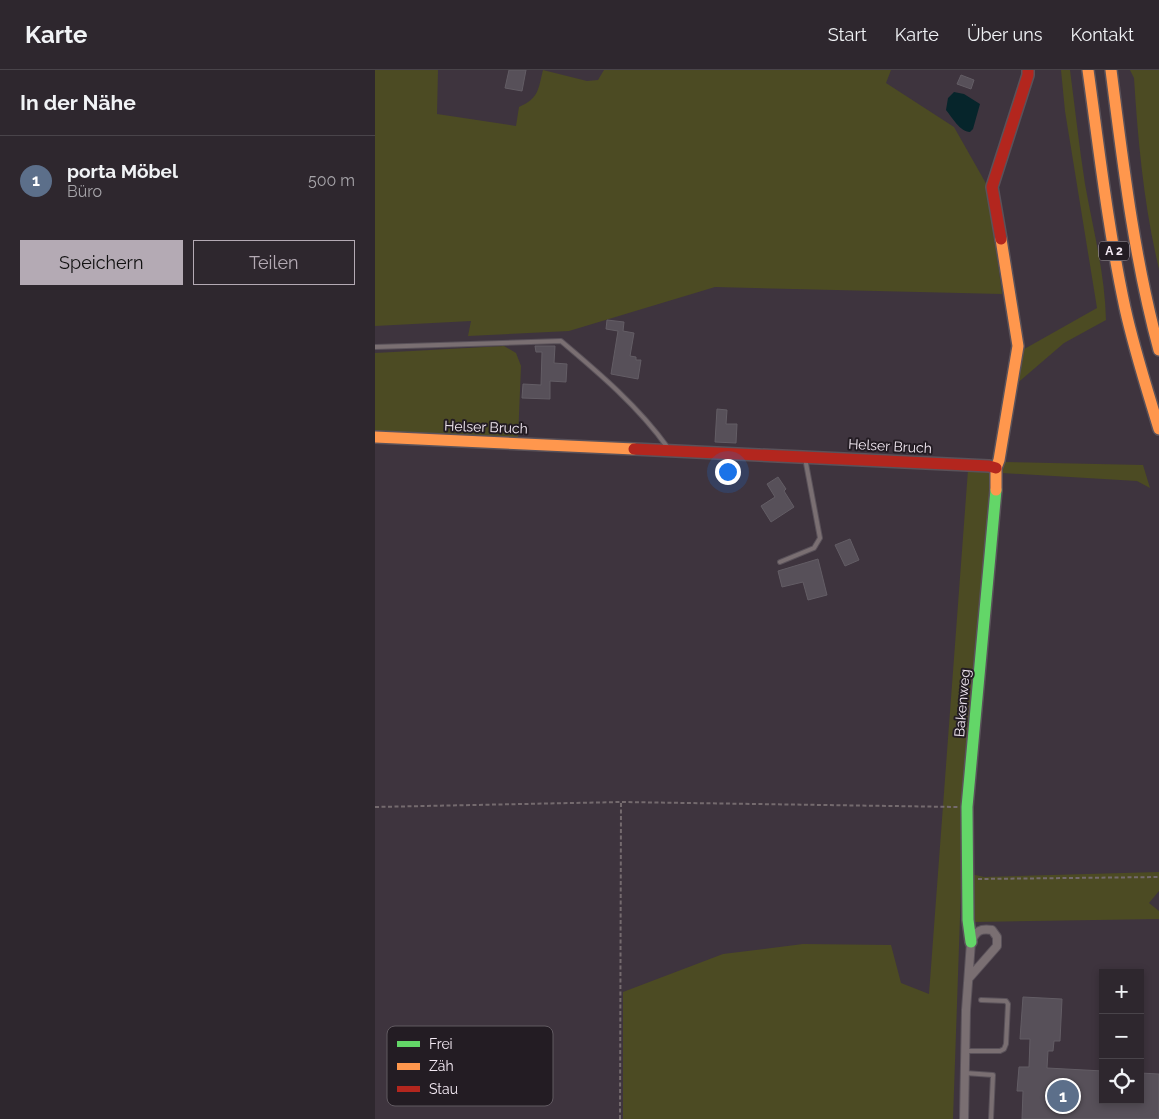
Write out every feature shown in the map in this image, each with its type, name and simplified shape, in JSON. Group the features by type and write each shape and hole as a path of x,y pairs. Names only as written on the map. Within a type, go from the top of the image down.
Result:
{"main road":[{"path":"996,468 999,460 1018,346 991,187 1028,75 1028,70"},
{"name":"A 2","path":"1088,70 1104,196 1122,294 1159,429"},
{"name":"A 2","path":"1111,70 1131,223 1149,313 1159,350"},
{"name":"Helser Bruch","path":"375,438 669,450 989,466 996,468"},
{"name":"Bakenweg","path":"971,942 968,920 967,807 996,468"}],"street":[{"path":"969,978 997,946 997,938 992,930 983,928 975,932 971,942"},
{"name":"Bakenweg","path":"964,1119 965,1051 971,942"}],"lane":[{"path":"375,347 561,341 597,371 653,427 669,450"},
{"path":"779,562 814,548 820,538 805,457"},
{"path":"965,1051 1000,1051 1004,1049 1006,1044 1008,1004 1006,1001 981,1000"},
{"path":"965,1073 993,1076 991,1119"}],"path":[{"path":"619,1119 621,802"},
{"path":"375,807 621,802 967,807"},
{"path":"968,880 1159,876"}],"shaded area":[{"path":"375,70 438,70 437,114 516,126 519,107 526,104 537,93 543,70 587,81 598,80 604,70 891,70 886,83 954,127 988,187 1002,294 715,287 569,331 468,336 471,321 375,326"},
{"path":"1061,70 1070,70 1085,184 1101,269 1106,320 1064,343 1014,386 1019,352 1097,308 1065,111"},
{"path":"1130,70 1159,70 1159,269 1146,198 1134,78"},
{"path":"504,346 516,353 521,366 518,439 375,431 375,353"},
{"path":"1003,462 1143,465 1150,488 1137,481 1002,473"},
{"path":"968,470 992,471 964,802 953,1119 623,1119 623,992 723,954 803,944 891,945 901,983 929,994"},
{"path":"1159,872 1159,891 1149,903 1159,911 1159,919 973,922 971,874 984,877"}],"water":[{"path":"954,92 964,94 980,104 973,129 970,132 963,130 946,110 948,98"}],"building":[{"path":"509,70 526,70 522,91 505,88"},
{"path":"961,75 974,80 971,89 957,84"},
{"path":"607,320 624,322 623,331 634,333 630,356 636,357 636,360 641,360 638,379 611,374 618,331 606,329"},
{"path":"535,346 555,346 554,363 567,364 566,382 550,381 550,399 522,398 523,384 541,385 542,352 536,352"},
{"path":"717,409 727,410 726,424 737,424 736,443 715,442"},
{"path":"778,477 794,507 771,522 761,506 775,497 767,484"},
{"path":"850,539 859,560 845,566 835,545"},
{"path":"818,559 827,595 808,600 803,582 782,587 778,571"},
{"path":"1023,997 1062,999 1060,1041 1054,1041 1053,1051 1048,1051 1047,1068 1099,1071 1099,1104 1144,1104 1144,1073 1159,1074 1159,1119 1022,1119 1023,1091 1017,1091 1019,1067 1029,1067 1030,1039 1020,1039"}],"traffic: fast":[{"path":"971,942 968,920 967,807 996,490"}],"traffic: slow":[{"path":"1088,70 1104,189 1119,278 1132,339 1159,429"},
{"path":"1111,70 1136,246 1159,350"},
{"path":"996,490 996,468 999,460 1018,346 1001,239"},
{"path":"375,437 634,449"}],"traffic: jam":[{"path":"1001,239 992,187 1028,70"},
{"path":"634,449 989,466 996,468"}],"place":[{"name":"porta Möbel","path":"1063,1096"}]}
